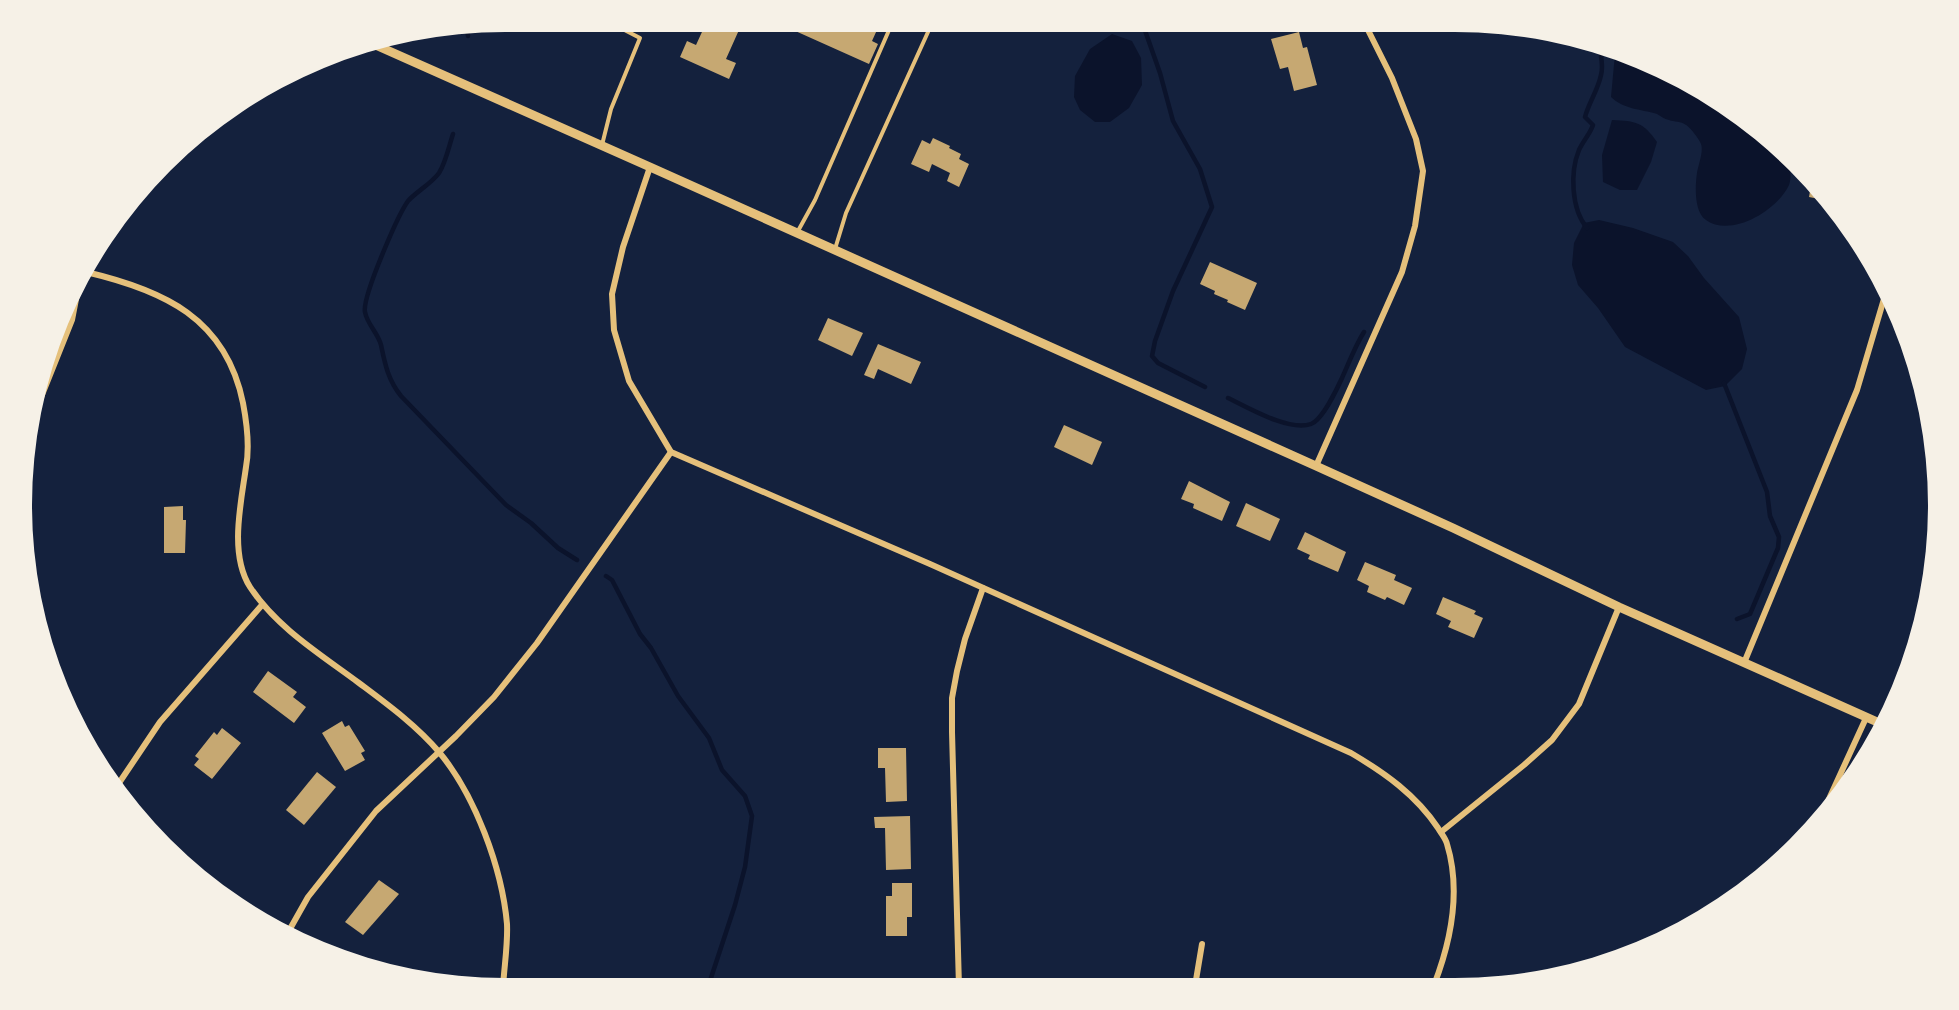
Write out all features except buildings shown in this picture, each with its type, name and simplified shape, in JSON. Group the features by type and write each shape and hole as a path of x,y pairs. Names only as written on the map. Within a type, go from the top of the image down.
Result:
{"street":[{"path":"1316,466 1402,272 1415,226 1422,171 1416,139 1392,78 1369,32"},
{"path":"382,48 1316,466 1619,607 1875,721"},
{"path":"650,166 616,275 612,294 614,330 629,381 671,452 983,588 1351,753 1383,772 1427,812 1447,842 1453,880 1452,916 1447,947 1436,978"},
{"path":"92,273 128,282 163,296 204,325 228,357 240,391 247,426 247,464 238,535 241,562 248,585 267,612 299,639 393,708 439,752 463,788 482,827 498,875 507,925 503,978"},
{"path":"1743,663 1857,390 1882,304"},
{"path":"51,373 74,310"},
{"path":"291,927 308,897 376,811 494,697 537,643 671,452"},
{"path":"959,978 952,698 965,639 983,588"},
{"path":"120,781 166,715 262,604"},
{"path":"1440,832 1552,740 1579,704 1619,607"},
{"path":"1835,786 1866,718"},
{"path":"1196,978 1202,944"}],"lane":[{"path":"602,145 611,109 640,38 628,32"},
{"path":"797,232 815,200 888,32"},
{"path":"835,250 846,213 928,32"}],"water":[{"path":"1112,34 1132,41 1141,58 1142,85 1129,108 1110,122 1095,122 1080,110 1074,97 1075,76 1090,49"},
{"path":"1614,60 1663,80 1717,111 1766,149 1790,171 1789,185 1774,204 1752,219 1728,226 1716,225 1702,216 1697,205 1696,178 1702,149 1699,140 1691,130 1684,124 1626,106 1611,97"},
{"path":"1612,120 1638,124 1647,130 1657,142 1651,162 1637,190 1620,190 1603,182 1602,155"},
{"path":"1599,220 1633,228 1673,242 1688,256 1704,278 1739,317 1747,349 1742,369 1725,386 1706,390 1625,347 1598,308 1578,285 1572,265 1574,243 1584,223"}],"waterway":[{"path":"1146,32 1173,121 1200,169 1212,207 1173,291 1152,356 1158,363 1205,387"},
{"path":"1587,228 1575,201 1573,179 1579,150 1593,125 1585,117 1602,71 1601,55"},
{"path":"453,134 439,173 408,201 397,222 369,290 366,316 380,341 390,378 401,396 506,505 531,523 558,548 577,560"},
{"path":"1228,398 1280,422 1302,426 1311,424 1320,417 1329,404 1364,332"},
{"path":"1724,383 1767,492 1770,516 1779,537 1778,548 1750,614 1737,619"},
{"path":"606,576 612,580 640,634 651,648 678,696 709,738 722,770 745,796 752,816 745,867 711,978"}]}
